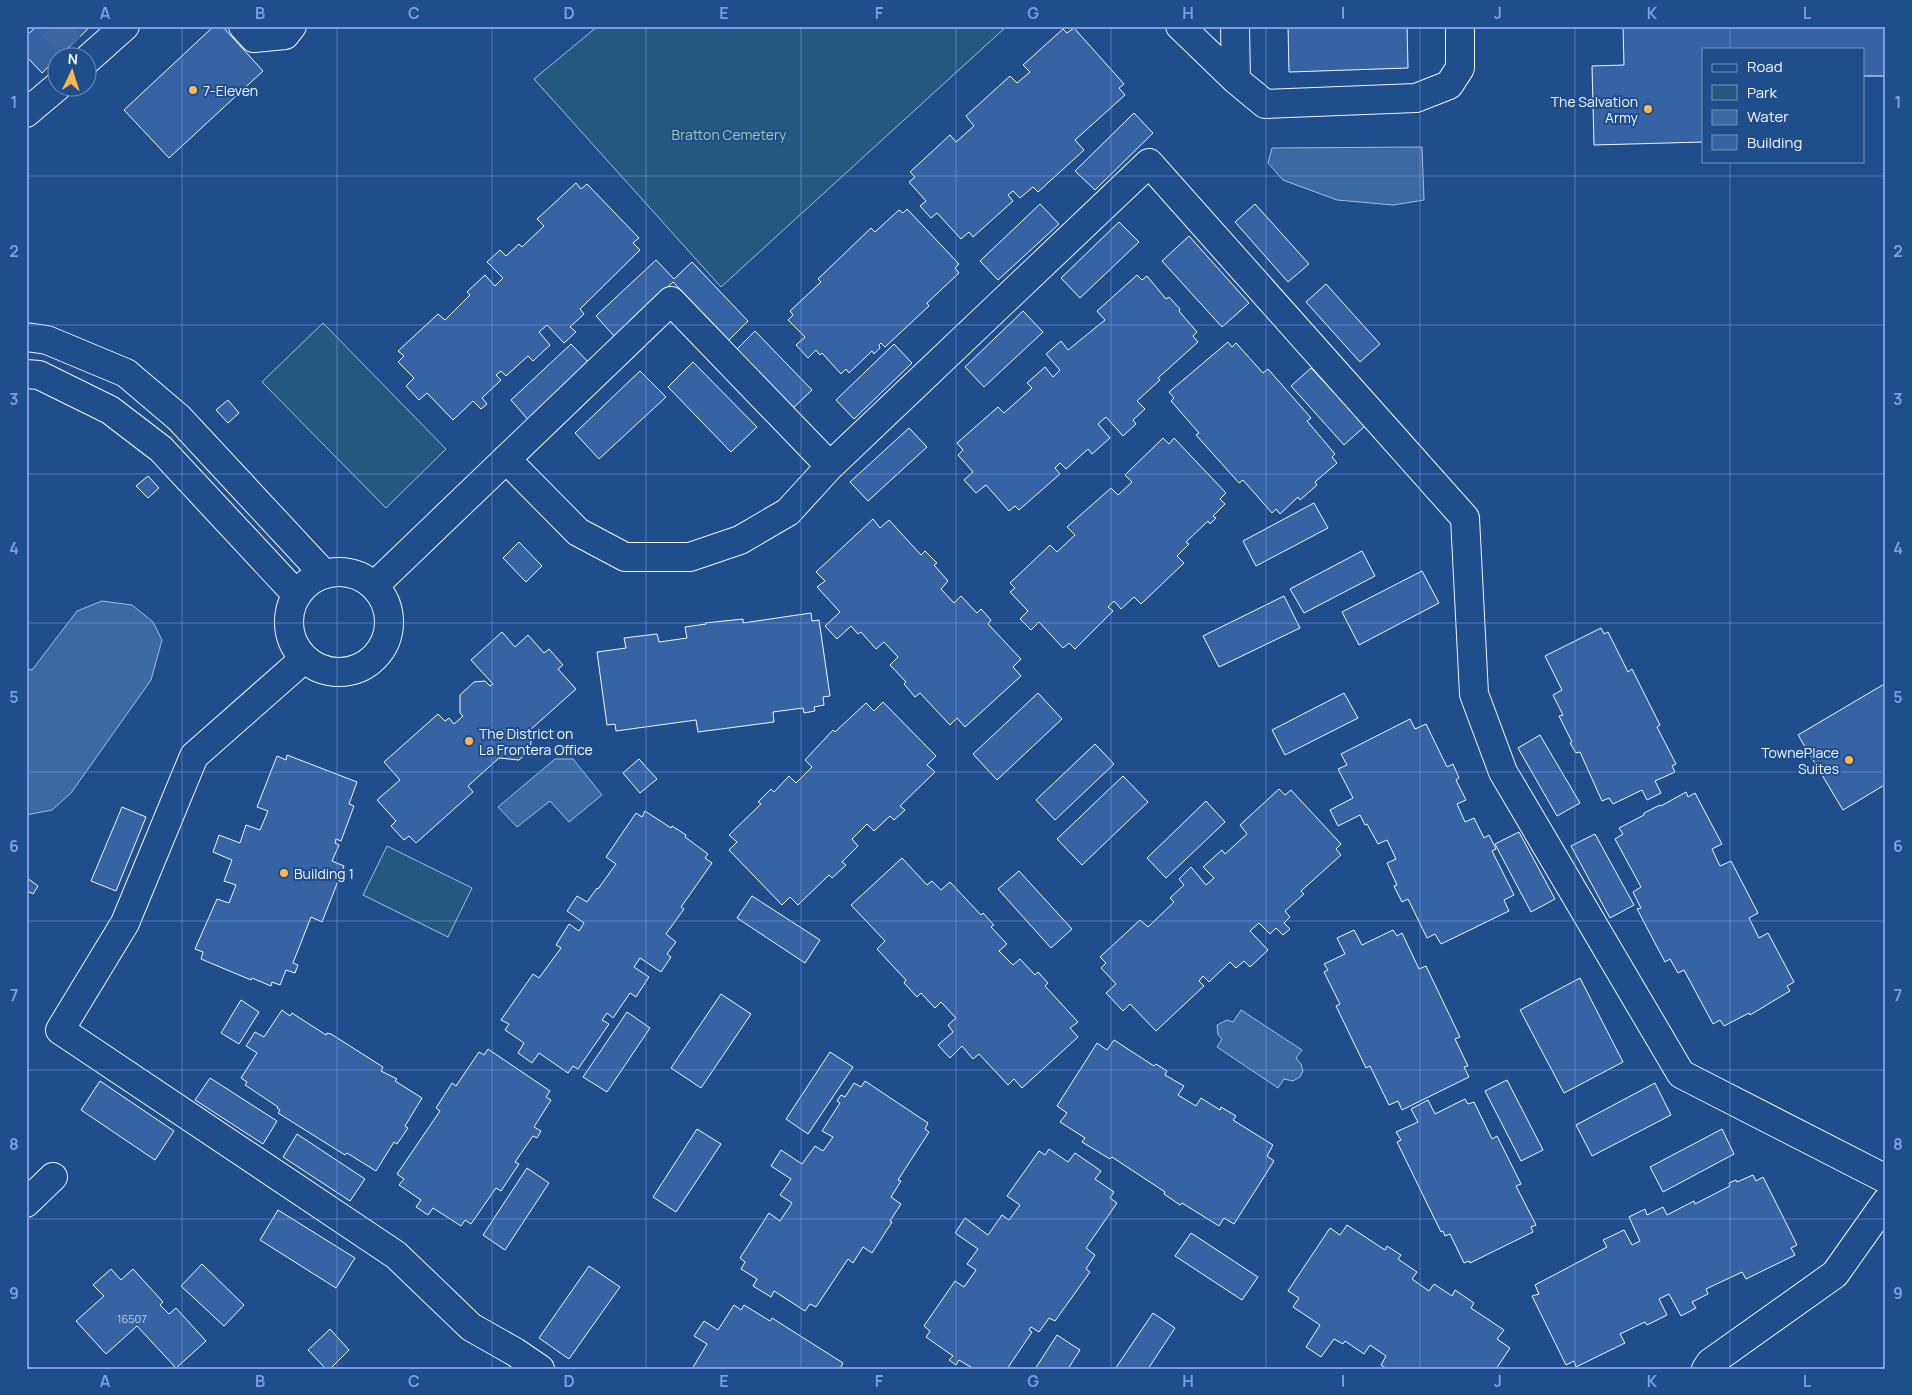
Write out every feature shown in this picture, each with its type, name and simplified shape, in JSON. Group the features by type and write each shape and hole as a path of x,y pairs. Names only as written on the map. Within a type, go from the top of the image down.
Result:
{"street":[{"path":"243,26 254,38 285,35 292,26"},
{"path":"1180,26 1236,80 1265,104 1416,98 1449,85 1460,68 1460,26"},
{"path":"1235,26 1236,80"},
{"path":"88,48 114,29"},
{"path":"26,113 48,94"},
{"path":"506,459 578,532 625,557 690,558 740,540 788,512 830,466 1149,163 1465,518 1474,694 1503,772 1681,1074 1886,1178"},
{"path":"374,586 671,301 830,466"},
{"path":"26,337 47,340 126,373 179,418 324,574"},
{"path":"26,374 39,375 110,410 161,449 297,595"},
{"path":"342,572 359,576 374,586 384,600 389,616 388,634 381,650 369,662 354,670 336,672 319,668 304,659 294,645 289,628 290,611 297,595 309,582 324,574 342,572"},
{"path":"304,659 194,756 124,923 60,1030 396,1255 471,1327 515,1352 540,1369"},
{"path":"26,1203 53,1177"},
{"path":"1706,1369 1710,1363 1835,1274 1886,1202"}],"green space":[{"name":"Bratton Cemetery","path":"598,26 1007,26 721,287 534,79"},
{"path":"323,323 446,449 386,508 262,382"},
{"path":"387,846 472,888 448,937 363,895"}],"water":[{"path":"1422,147 1424,200 1393,205 1337,200 1283,180 1268,163 1272,148"},
{"path":"102,601 132,605 153,622 162,640 151,680 71,793 52,810 26,815 26,668 32,670 77,611"},
{"path":"555,759 573,759 602,795 569,822 550,801 517,827 498,807"},
{"path":"1241,1010 1302,1050 1296,1058 1301,1064 1303,1071 1300,1077 1293,1081 1284,1079 1278,1088 1217,1047 1222,1039 1218,1035 1217,1025 1227,1020 1233,1022"}],"building":[{"path":"37,26 91,26 68,48 48,48 48,67 42,73 26,56 26,36"},
{"name":"7-Eleven","path":"214,26 222,26 263,71 169,158 124,110"},
{"path":"1288,26 1407,26 1408,68 1289,72"},
{"name":"The Salvation Army","path":"1623,26 1886,26 1886,76 1864,76 1864,48 1702,48 1702,142 1594,145 1592,66 1624,65"},
{"path":"1074,28 1124,84 1119,88 1125,95 1075,140 1084,150 1038,192 1033,187 1020,198 1013,191 1008,195 1013,201 973,237 969,232 961,239 937,213 931,218 920,206 926,201 909,182 915,177 910,172 950,135 956,142 974,126 966,116 1010,76 1017,83 1030,72 1023,65 1063,29 1067,33"},
{"path":"1134,113 1153,133 1095,190 1075,171"},
{"path":"576,183 581,189 587,184 639,238 633,243 640,250 580,309 584,314 570,327 576,332 564,343 547,325 539,332 550,345 533,361 528,356 506,376 501,371 496,375 501,380 482,398 487,404 481,409 473,401 453,420 427,393 419,400 406,386 414,378 398,362 404,356 398,351 438,314 445,320 470,295 467,292 485,275 495,286 503,278 487,262 500,250 506,256 519,244 522,247 544,226 537,219"},
{"path":"1040,204 1059,224 998,280 980,261"},
{"path":"1255,204 1309,264 1288,282 1235,222"},
{"path":"907,209 959,264 955,268 959,273 927,303 929,306 885,347 881,343 879,345 880,348 874,354 872,351 849,373 846,369 841,374 822,353 820,355 816,350 808,358 796,345 805,337 788,320 793,315 790,311 821,282 818,279 871,228 875,232 899,210 903,213"},
{"path":"1119,222 1139,242 1080,298 1061,278"},
{"path":"1189,236 1249,303 1222,327 1162,261"},
{"path":"656,260 674,279 692,262 748,321 729,340 673,282 615,337 596,316"},
{"path":"1137,275 1142,280 1147,276 1166,299 1169,297 1180,309 1179,311 1197,332 1193,336 1198,342 1158,378 1160,380 1137,401 1145,409 1133,420 1136,424 1123,436 1106,417 1098,424 1110,438 1092,454 1088,449 1066,469 1060,463 1055,468 1060,474 1019,510 1015,506 1009,511 986,485 976,493 964,480 973,472 958,455 963,450 957,443 998,407 1004,413 1032,388 1027,383 1045,367 1053,377 1060,370 1046,354 1061,341 1068,350 1105,320 1097,311"},
{"path":"1326,284 1380,344 1360,362 1306,302"},
{"path":"1023,311 1043,332 984,387 965,367"},
{"path":"755,331 812,390 791,410 735,351"},
{"path":"1228,342 1232,347 1236,343 1263,373 1268,369 1311,418 1307,421 1335,454 1332,457 1337,463 1315,482 1317,485 1300,500 1298,497 1280,514 1276,509 1272,513 1243,480 1239,483 1196,435 1199,433 1171,401 1174,398 1169,392"},
{"path":"571,344 591,365 530,422 511,400"},
{"path":"894,344 912,363 854,419 836,400"},
{"path":"693,362 757,427 731,452 668,387"},
{"path":"1311,368 1365,426 1344,445 1291,386"},
{"path":"640,371 666,397 599,459 575,433"},
{"path":"228,400 239,413 228,423 216,410"},
{"path":"909,428 927,447 868,501 850,482"},
{"path":"1163,438 1169,444 1174,438 1226,493 1220,499 1225,504 1213,516 1216,518 1210,524 1208,521 1186,542 1189,544 1177,556 1184,563 1141,604 1134,597 1121,609 1114,601 1108,607 1113,611 1075,649 1069,643 1063,648 1039,622 1031,630 1020,619 1028,611 1010,592 1015,588 1010,583 1050,545 1057,552 1075,535 1067,527 1111,488 1118,495 1132,482 1125,475"},
{"path":"148,476 159,488 148,498 136,486"},
{"path":"1314,503 1328,528 1256,566 1243,541"},
{"path":"873,519 880,528 889,520 921,555 925,551 937,563 934,565 948,581 941,589 954,603 961,596 977,613 981,609 991,620 988,624 1021,659 1013,667 1021,676 965,727 957,718 950,725 920,693 915,697 904,684 906,682 890,665 898,657 884,642 876,649 861,632 858,634 851,626 837,639 825,626 840,612 817,587 825,581 816,572"},
{"path":"519,542 542,566 526,582 503,558"},
{"path":"1362,551 1375,576 1304,613 1290,589"},
{"path":"1422,571 1439,603 1359,645 1342,612"},
{"path":"1284,596 1300,628 1219,667 1203,636"},
{"path":"811,613 812,621 819,620 830,696 823,697 824,705 814,707 815,711 804,713 803,708 773,712 774,722 698,732 696,720 616,731 615,724 607,725 597,652 626,648 624,638 657,634 659,642 687,638 685,627 705,623 743,619 743,623"},
{"path":"1601,628 1604,634 1608,632 1628,672 1632,669 1660,725 1657,727 1676,764 1672,766 1675,772 1655,781 1661,793 1647,800 1642,790 1613,804 1609,798 1602,801 1580,752 1576,753 1570,743 1572,742 1559,716 1563,715 1553,695 1562,690 1545,656"},
{"name":"The District on La Frontera Office","path":"502,632 515,647 528,635 544,653 549,649 563,665 558,669 576,689 530,730 532,733 530,750 519,760 499,758 468,786 473,792 416,843 409,836 404,840 391,826 396,821 377,800 400,780 384,762 438,714 445,721 449,718 454,724 463,716 460,713 460,695 474,682 485,681 490,686 493,684 471,660"},
{"name":"TownePlace Suites","path":"1886,683 1886,784 1843,810 1798,735"},
{"path":"1038,693 1062,719 997,780 973,754"},
{"path":"1344,693 1358,718 1285,755 1272,730"},
{"path":"883,702 936,756 927,765 935,772 900,806 905,810 894,820 890,816 874,831 867,824 852,839 858,846 842,862 846,865 832,878 829,875 798,905 790,897 782,905 729,850 737,842 729,835 761,804 758,802 771,789 774,792 789,776 796,783 812,767 805,760 833,730 835,732 866,703 874,711"},
{"path":"1410,719 1415,729 1426,724 1447,767 1453,764 1459,778 1456,780 1466,800 1457,804 1465,822 1474,818 1484,838 1489,835 1496,849 1492,851 1514,895 1504,900 1509,911 1441,944 1435,934 1427,938 1408,899 1402,902 1394,886 1397,885 1387,863 1396,859 1387,840 1378,844 1360,815 1338,826 1330,810 1353,798 1338,769 1347,765 1341,754"},
{"path":"1540,735 1580,803 1557,816 1518,748"},
{"path":"1095,744 1114,764 1055,820 1036,800"},
{"name":"Building 1","path":"287,755 357,782 349,804 354,806 341,841 336,839 335,843 339,845 332,861 344,866 322,922 311,917 293,963 298,965 295,973 286,970 280,985 272,982 271,986 252,978 251,980 201,959 203,952 195,949 217,899 229,903 236,885 224,881 232,860 213,852 219,835 240,843 246,825 260,830 268,811 257,807 277,756 286,760"},
{"path":"639,759 657,779 640,793 623,773"},
{"path":"1123,776 1148,802 1082,865 1057,839"},
{"path":"1279,789 1285,795 1291,790 1341,844 1336,849 1341,855 1301,891 1304,894 1285,911 1290,917 1284,923 1290,929 1283,935 1276,928 1270,934 1259,923 1250,931 1268,950 1250,967 1244,961 1236,968 1230,962 1209,982 1203,976 1199,981 1204,986 1156,1031 1130,1004 1123,1011 1106,993 1116,984 1101,968 1106,963 1100,957 1140,920 1148,927 1174,902 1170,898 1184,885 1179,879 1191,867 1206,885 1214,878 1203,867 1222,850 1225,854 1247,834 1240,825"},
{"path":"1686,792 1688,797 1695,793 1722,844 1712,849 1720,866 1731,861 1758,913 1749,918 1759,938 1768,933 1794,982 1787,986 1790,991 1750,1015 1749,1013 1724,1026 1720,1020 1713,1024 1684,970 1678,973 1670,959 1665,962 1637,909 1641,908 1633,892 1641,887 1615,839 1623,834 1619,828"},
{"path":"1206,801 1225,822 1166,878 1147,858"},
{"path":"122,807 146,817 116,891 91,881"},
{"path":"645,811 671,828 672,826 686,835 685,837 708,854 705,858 712,863 681,907 684,909 666,934 676,942 667,954 671,957 661,972 640,958 634,967 649,977 636,997 630,993 613,1018 607,1013 602,1020 609,1024 578,1069 573,1066 568,1073 539,1053 532,1063 518,1053 524,1043 505,1030 509,1024 501,1020 533,974 539,978 561,948 556,945 569,924 579,931 584,923 567,911 577,896 587,902 598,889 616,864 606,857 636,813 642,817"},
{"path":"1519,832 1555,899 1531,912 1495,844"},
{"path":"1595,834 1634,905 1610,918 1571,846"},
{"path":"902,858 927,885 932,881 941,890 950,882 981,915 983,913 994,925 991,927 1007,944 999,951 1013,965 1020,959 1035,975 1038,972 1048,983 1045,986 1078,1022 1070,1028 1078,1037 1022,1088 1014,1079 1008,1085 979,1054 973,1059 962,1046 950,1058 938,1045 953,1032 948,1025 956,1018 941,1002 935,1008 921,993 917,997 904,983 906,980 877,949 885,941 851,905"},
{"path":"1019,871 1072,929 1051,948 998,889"},
{"path":"27,878 38,886 33,894 26,890"},
{"path":"752,896 820,940 805,963 737,918"},
{"path":"1354,930 1362,945 1393,930 1397,936 1402,933 1419,969 1426,966 1460,1037 1455,1039 1468,1066 1464,1067 1469,1077 1402,1110 1398,1101 1389,1105 1370,1066 1366,1068 1336,1006 1340,1004 1324,972 1328,970 1324,964 1345,954 1337,938"},
{"path":"1580,978 1623,1062 1564,1093 1520,1010"},
{"path":"721,994 751,1014 701,1088 671,1068"},
{"path":"241,1000 259,1012 239,1044 221,1033"},
{"path":"282,1010 290,1016 292,1013 326,1035 327,1033 331,1034 383,1067 381,1071 397,1079 395,1081 422,1098 405,1126 408,1128 397,1144 394,1142 376,1171 347,1153 345,1155 278,1113 280,1110 278,1107 245,1085 247,1082 241,1078 257,1053 246,1046 255,1032 264,1037"},
{"path":"627,1012 650,1028 607,1092 583,1077"},
{"path":"1114,1040 1154,1066 1156,1064 1167,1071 1165,1075 1184,1086 1178,1095 1196,1106 1201,1098 1220,1110 1221,1107 1236,1116 1233,1120 1273,1145 1267,1156 1274,1161 1234,1224 1224,1218 1219,1226 1182,1203 1180,1205 1164,1194 1165,1192 1112,1157 1110,1159 1082,1142 1085,1138 1060,1122 1067,1113 1057,1106 1097,1043 1107,1050"},
{"path":"488,1049 550,1091 546,1097 551,1100 534,1127 541,1131 537,1138 533,1136 515,1162 519,1164 501,1191 496,1188 471,1224 465,1220 461,1226 433,1208 428,1215 416,1207 421,1200 399,1185 404,1179 397,1174 440,1111 436,1108 452,1083 456,1086 479,1052 484,1055"},
{"path":"830,1052 853,1067 808,1134 786,1119"},
{"path":"210,1078 277,1121 263,1144 195,1100"},
{"path":"1507,1080 1543,1150 1521,1161 1485,1091"},
{"path":"100,1081 174,1131 155,1160 81,1110"},
{"path":"865,1081 928,1123 925,1129 929,1132 898,1180 901,1181 891,1197 901,1204 872,1253 863,1247 853,1263 848,1259 816,1307 810,1304 805,1311 774,1291 771,1297 753,1286 757,1279 741,1269 745,1262 740,1258 769,1213 780,1221 792,1203 780,1195 791,1179 771,1166 781,1150 802,1164 815,1146 823,1151 833,1137 822,1131 840,1103 837,1101 841,1095 845,1097 854,1083 861,1087"},
{"path":"1655,1083 1671,1115 1592,1156 1576,1125"},
{"path":"1465,1099 1468,1104 1474,1102 1492,1139 1497,1136 1521,1184 1516,1186 1536,1225 1531,1227 1533,1232 1470,1263 1469,1261 1464,1263 1450,1234 1445,1236 1443,1231 1441,1232 1397,1142 1401,1140 1396,1132 1418,1122 1411,1109 1428,1100 1435,1114"},
{"path":"697,1129 721,1144 676,1212 653,1197"},
{"path":"1722,1129 1734,1154 1663,1192 1650,1167"},
{"path":"297,1134 365,1179 350,1201 283,1157"},
{"path":"1049,1149 1068,1162 1075,1153 1101,1171 1095,1179 1114,1192 1110,1198 1117,1203 1086,1248 1095,1255 1086,1269 1090,1272 1055,1321 1049,1318 1039,1332 1031,1327 1029,1330 1032,1332 1007,1369 974,1369 959,1360 956,1365 949,1360 953,1356 926,1337 930,1331 924,1326 955,1281 964,1287 976,1270 967,1264 978,1249 955,1233 965,1218 988,1235 1002,1215 1009,1220 1020,1205 1007,1196 1039,1151 1045,1155"},
{"path":"527,1168 549,1183 505,1250 483,1235"},
{"path":"1753,1175 1756,1181 1763,1177 1797,1245 1791,1248 1795,1255 1746,1279 1742,1272 1706,1289 1708,1294 1692,1302 1696,1308 1681,1316 1669,1294 1659,1299 1667,1315 1647,1325 1645,1322 1620,1334 1625,1343 1576,1367 1574,1361 1566,1365 1532,1296 1539,1294 1535,1285 1607,1247 1603,1240 1624,1230 1632,1245 1640,1241 1629,1217 1645,1209 1647,1215 1663,1207 1667,1215 1694,1201 1695,1204 1730,1186 1729,1183 1736,1180 1737,1182"},
{"path":"278,1210 355,1258 336,1288 260,1240"},
{"path":"1347,1225 1385,1250 1387,1246 1401,1255 1398,1259 1417,1272 1412,1279 1429,1291 1434,1284 1452,1296 1455,1290 1474,1303 1471,1308 1504,1330 1497,1339 1510,1348 1496,1369 1387,1369 1381,1365 1386,1356 1370,1345 1364,1354 1345,1341 1343,1344 1334,1339 1321,1357 1306,1347 1320,1325 1293,1307 1299,1298 1288,1291 1330,1228 1340,1235"},
{"path":"1191,1233 1258,1277 1242,1300 1175,1256"},
{"path":"202,1264 244,1305 224,1326 181,1286"},
{"path":"589,1266 620,1287 569,1359 539,1338"},
{"path":"111,1269 121,1280 133,1269 163,1302 160,1305 169,1314 176,1308 206,1341 176,1368 137,1326 106,1354 76,1321 104,1296 93,1285"},
{"path":"734,1305 741,1310 744,1305 770,1321 772,1318 843,1363 840,1369 692,1369 707,1344 694,1336 704,1321 718,1330"},
{"path":"1153,1313 1175,1328 1148,1369 1115,1369"},
{"path":"330,1329 349,1350 330,1369 326,1369 308,1350"},
{"path":"1057,1335 1080,1350 1068,1369 1035,1369"}],"tunnel":[{"path":"53,26 70,46"}],"place":[{"name":"7-Eleven","path":"193,90"},
{"name":"The Salvation Army","path":"1648,109"},
{"name":"The District on La Frontera Office","path":"469,741"},
{"name":"TownePlace Suites","path":"1849,760"},
{"name":"Building 1","path":"284,873"}]}
